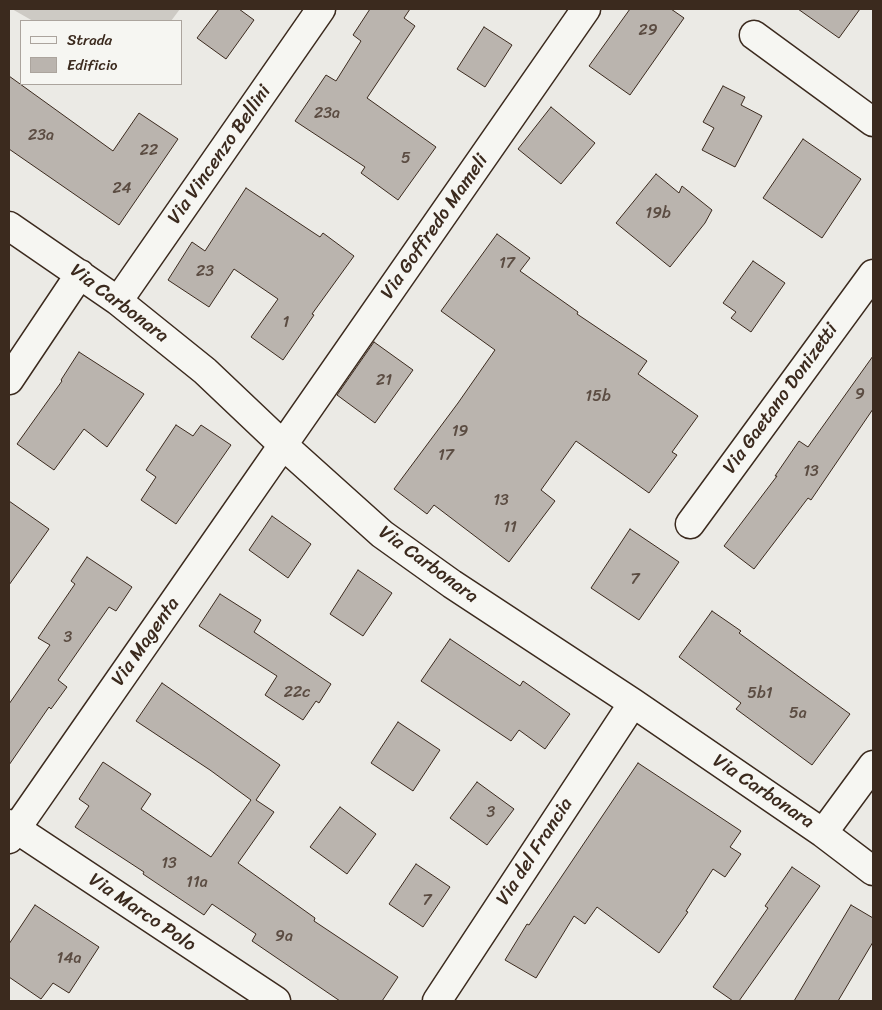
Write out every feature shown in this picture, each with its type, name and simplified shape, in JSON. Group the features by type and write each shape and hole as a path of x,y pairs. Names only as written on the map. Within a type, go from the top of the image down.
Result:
{"street":[{"name":"Via Vincenzo Bellini","path":"118,301 321,9"},
{"name":"Via Goffredo Mameli","path":"283,445 586,9"},
{"path":"754,35 873,122"},
{"name":"Via Carbonara","path":"9,226 118,301 206,371 283,445 382,534 452,584 633,703 823,833 873,871"},
{"path":"9,380 80,274"},
{"name":"Via Gaetano Donizetti","path":"690,524 873,274"},
{"name":"Via Magenta","path":"11,831 283,445"},
{"name":"Via del Francia","path":"437,1001 633,703"},
{"path":"823,833 873,765"},
{"name":"Via Marco Polo","path":"11,831 276,1001"}],"shaded area":[{"path":"12,9 180,9 172,20 31,20"}],"building":[{"path":"219,9 239,9 254,20 226,59 197,38"},
{"path":"370,9 410,9 404,18 415,26 367,98 436,147 398,200 361,173 365,167 295,121 326,75 336,81 361,41 353,35"},
{"path":"630,9 671,9 684,18 630,95 589,66"},
{"path":"798,9 860,9 839,38"},
{"path":"484,27 512,45 485,87 457,69"},
{"path":"9,76 113,151 139,113 178,139 119,225 9,149"},
{"path":"723,86 745,97 741,105 762,116 735,167 702,150 714,128 703,122"},
{"path":"551,107 595,143 561,184 518,149"},
{"path":"803,139 861,179 822,238 763,198"},
{"path":"656,174 679,193 682,186 712,210 705,223 670,267 616,223"},
{"path":"246,188 320,237 323,233 354,256 312,314 314,315 283,360 251,337 278,299 234,269 209,307 168,280 192,242 205,251"},
{"path":"497,234 530,258 520,271 578,312 577,314 647,361 638,374 698,416 672,452 677,455 649,493 576,441 541,490 555,501 509,562 434,505 427,514 394,489 495,350 441,311"},
{"path":"753,261 785,283 751,332 731,318 736,312 723,303"},
{"path":"374,342 413,370 375,423 337,395"},
{"path":"79,352 144,394 107,447 84,429 54,470 17,444 62,381"},
{"path":"873,356 873,409 811,500 808,498 754,569 724,546 777,476 775,476 799,441 808,447"},
{"path":"176,425 193,436 201,425 231,445 176,524 141,500 156,477 146,470"},
{"path":"9,501 49,529 9,585"},
{"path":"272,516 311,544 288,578 249,550"},
{"path":"630,529 679,562 639,620 591,588"},
{"path":"87,557 132,587 116,611 109,607 58,680 67,687 51,709 49,707 9,765 9,704 50,645 38,638 75,584 71,581"},
{"path":"358,570 392,593 363,636 330,614"},
{"path":"220,594 261,620 254,632 331,684 319,703 316,701 303,720 265,695 277,676 199,626"},
{"path":"712,611 850,714 812,765 736,709 741,703 679,657"},
{"path":"450,639 520,686 523,681 570,714 545,749 519,730 511,741 421,681"},
{"path":"162,683 280,765 256,800 274,812 238,863 315,918 314,921 398,977 382,1001 340,1001 252,941 256,934 212,904 204,915 143,874 144,872 75,827 89,806 79,799 103,762 151,794 141,809 211,857 251,800 210,770 136,721"},
{"path":"398,722 440,750 413,791 371,763"},
{"path":"638,763 741,831 730,847 741,854 725,877 713,869 686,911 688,912 659,953 597,907 585,924 574,916 536,978 505,960 527,924 529,925"},
{"path":"477,782 514,809 487,845 450,818"},
{"path":"340,807 376,834 347,874 310,847"},
{"path":"416,864 450,887 423,927 389,904"},
{"path":"792,867 820,886 739,1001 733,1001 713,987 768,908 765,906"},
{"path":"35,905 99,947 69,993 53,983 41,999 9,977 9,944"},
{"path":"851,905 873,918 873,942 838,1001 794,1001"}]}
